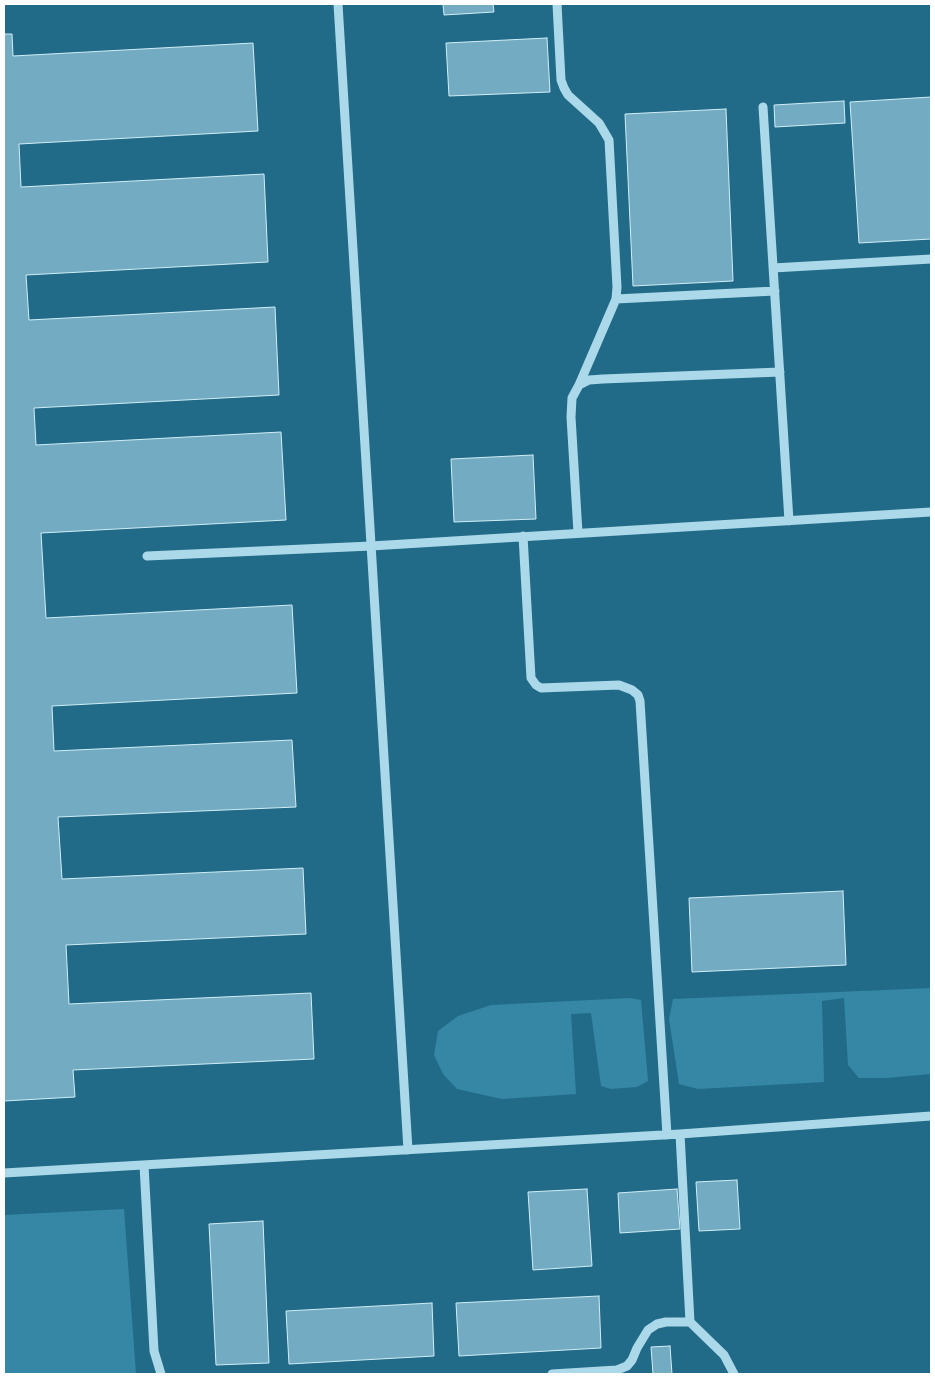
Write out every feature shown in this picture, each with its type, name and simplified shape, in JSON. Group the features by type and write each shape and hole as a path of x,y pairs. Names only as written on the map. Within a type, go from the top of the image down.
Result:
{"lane":[{"path":"338,4 408,1150"},
{"path":"557,4 561,80 564,88 568,95 599,123 609,140 617,287 616,299 572,398 570,417 578,533"},
{"path":"764,107 789,520"},
{"path":"773,268 931,259"},
{"path":"616,299 775,291"},
{"path":"579,385 589,380 603,379 780,372"},
{"path":"147,556 371,546 931,512"},
{"path":"523,536 531,678 541,688 620,685 632,690 638,695 640,701 667,1135"},
{"path":"4,1173 667,1135 931,1116"},
{"path":"680,1134 690,1322 724,1355 734,1374"},
{"path":"144,1165 154,1351 161,1374"},
{"path":"552,1374 617,1370 627,1366 648,1330 657,1324 690,1322"}],"shaded area":[{"path":"931,988 931,1074 859,1078 848,1065 844,998 822,1001 824,1082 698,1089 679,1084 669,1019 673,999"},
{"path":"630,998 641,1000 648,1081 637,1087 611,1089 601,1086 591,1013 571,1014 576,1094 502,1099 457,1089 443,1074 434,1055 438,1031 458,1016 491,1005"},
{"path":"124,1209 136,1374 4,1374 4,1215"}],"building":[{"path":"443,4 493,4 494,12 444,15"},
{"path":"4,34 12,34 13,56 253,43 258,131 19,144 21,187 264,174 268,262 26,275 29,320 275,307 279,395 34,408 36,445 281,432 286,520 41,533 46,618 292,605 297,693 52,706 54,751 292,740 296,807 58,817 62,879 303,868 306,934 66,945 69,1004 311,993 314,1059 73,1070 75,1097 4,1101"},
{"path":"547,38 550,92 449,96 446,43"},
{"path":"931,97 931,239 859,243 850,102"},
{"path":"844,101 845,123 775,127 774,105"},
{"path":"726,109 733,281 633,286 625,114"},
{"path":"533,455 536,519 454,522 451,459"},
{"path":"843,891 846,965 692,972 689,898"},
{"path":"737,1180 740,1229 699,1231 696,1182"},
{"path":"587,1189 592,1266 533,1270 528,1192"},
{"path":"677,1189 680,1229 620,1233 618,1193"},
{"path":"263,1221 269,1363 216,1365 209,1224"},
{"path":"599,1296 601,1348 459,1356 456,1303"},
{"path":"432,1303 434,1356 289,1364 286,1311"},
{"path":"670,1346 672,1374 653,1374 651,1347"}]}
